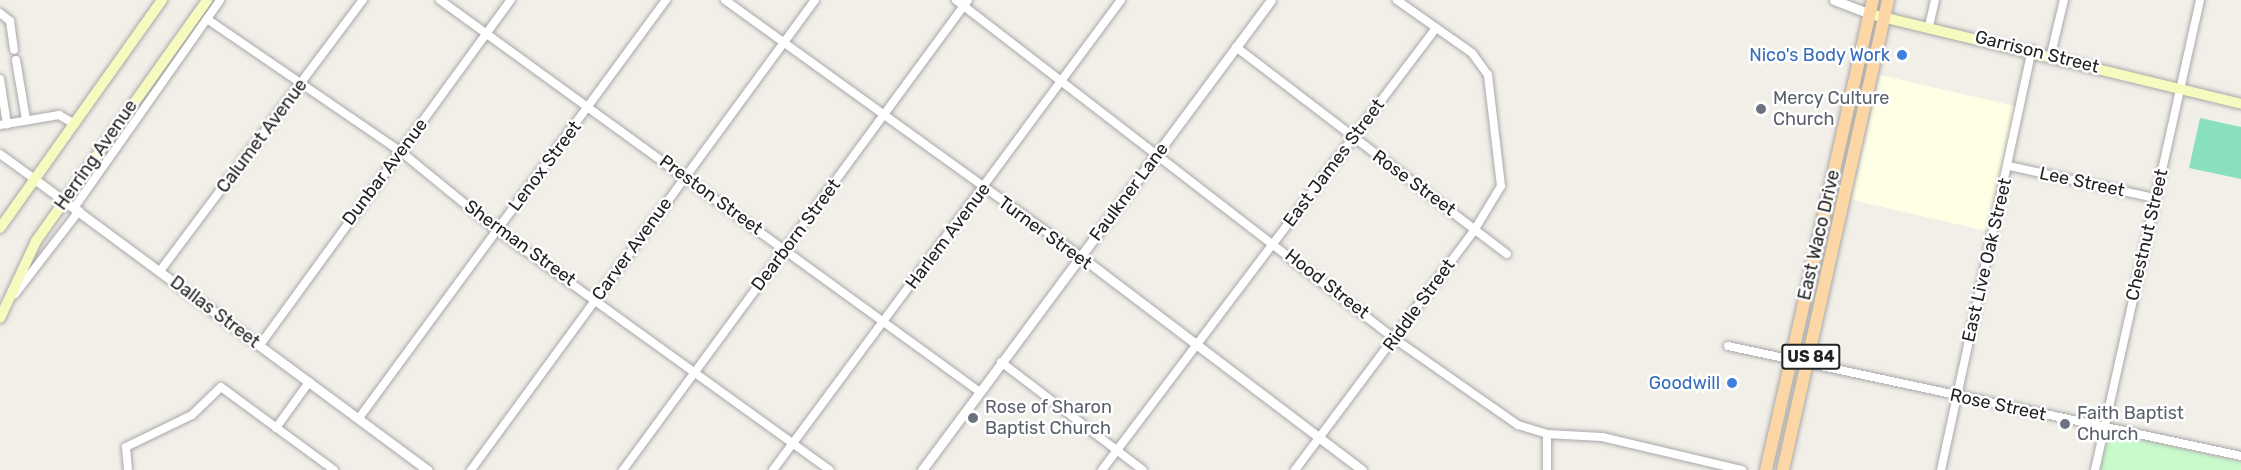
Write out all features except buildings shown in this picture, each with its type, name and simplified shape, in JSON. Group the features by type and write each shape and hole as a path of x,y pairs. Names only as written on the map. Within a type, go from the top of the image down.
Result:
{"main road":[{"name":"Herring Avenue","path":"0,228 33,177 162,0"},
{"name":"Herring Avenue","path":"0,318 36,241 207,0"},
{"name":"East Waco Drive","path":"1766,470 1873,0"},
{"name":"East Waco Drive","path":"1783,470 1809,363 1888,0"},
{"name":"Garrison Street","path":"1870,14 2051,54 2180,90 2241,104"}],"street":[{"path":"10,300 76,209 220,0"},
{"name":"Calumet Avenue","path":"160,271 301,86 363,0"},
{"name":"Preston Street","path":"440,0 686,176 980,392"},
{"name":"Dunbar Avenue","path":"260,345 512,0"},
{"name":"Lenox Street","path":"359,418 666,0"},
{"name":"Turner Street","path":"725,0 984,189 1080,256 1198,349 1362,470"},
{"name":"Carver Avenue","path":"471,470 816,0"},
{"name":"Hood Street","path":"956,0 966,3 1159,152 1395,339 1518,425 1547,434 1602,437 1742,470"},
{"name":"Harlem Avenue","path":"773,470 984,189 1121,0"},
{"name":"Faulkner Lane","path":"922,470 1270,0"},
{"name":"Riddle Street","path":"1295,470 1475,229 1501,186 1497,125 1488,75 1472,53 1397,0"},
{"name":"Garrison Street","path":"1834,0 1870,14"},
{"path":"1929,26 1935,0"},
{"path":"2051,54 2064,0"},
{"name":"Chestnut Street","path":"2095,470 2200,0"},
{"name":"Dearborn Street","path":"622,470 885,116 966,3"},
{"path":"0,13 10,21 14,50"},
{"name":"Sherman Street","path":"207,19 301,86 400,151 497,230 597,298 830,470"},
{"name":"East James Street","path":"1102,470 1198,349 1352,138 1436,28"},
{"name":"Rose Street","path":"1236,47 1352,138 1507,254"},
{"name":"East Live Oak Street","path":"1941,470 2009,166 2032,50"},
{"path":"16,60 26,119"},
{"path":"0,79 4,124 59,115 73,123"},
{"name":"Dallas Street","path":"0,154 428,470"},
{"name":"Lee Street","path":"2009,166 2155,198"},
{"name":"Rose Street","path":"1728,346 2241,456"},
{"path":"1001,362 1143,470"},
{"path":"276,428 309,382"},
{"path":"128,470 126,447 192,415 221,387 334,470"},
{"path":"1547,434 1547,470"}],"shaded area":[{"path":"1880,75 2016,106 1988,231 1851,200"}],"green space":[{"path":"2200,118 2241,127 2241,179 2189,168"},
{"path":"2107,431 2241,462 2241,470 2098,470"}],"place":[{"name":"Nico's Body Work","path":"1902,55"},
{"name":"Mercy Culture Church","path":"1761,109"},
{"name":"Goodwill","path":"1732,383"},
{"name":"Rose of Sharon Baptist Church","path":"973,418"},
{"name":"Faith Baptist Church","path":"2065,424"}]}
